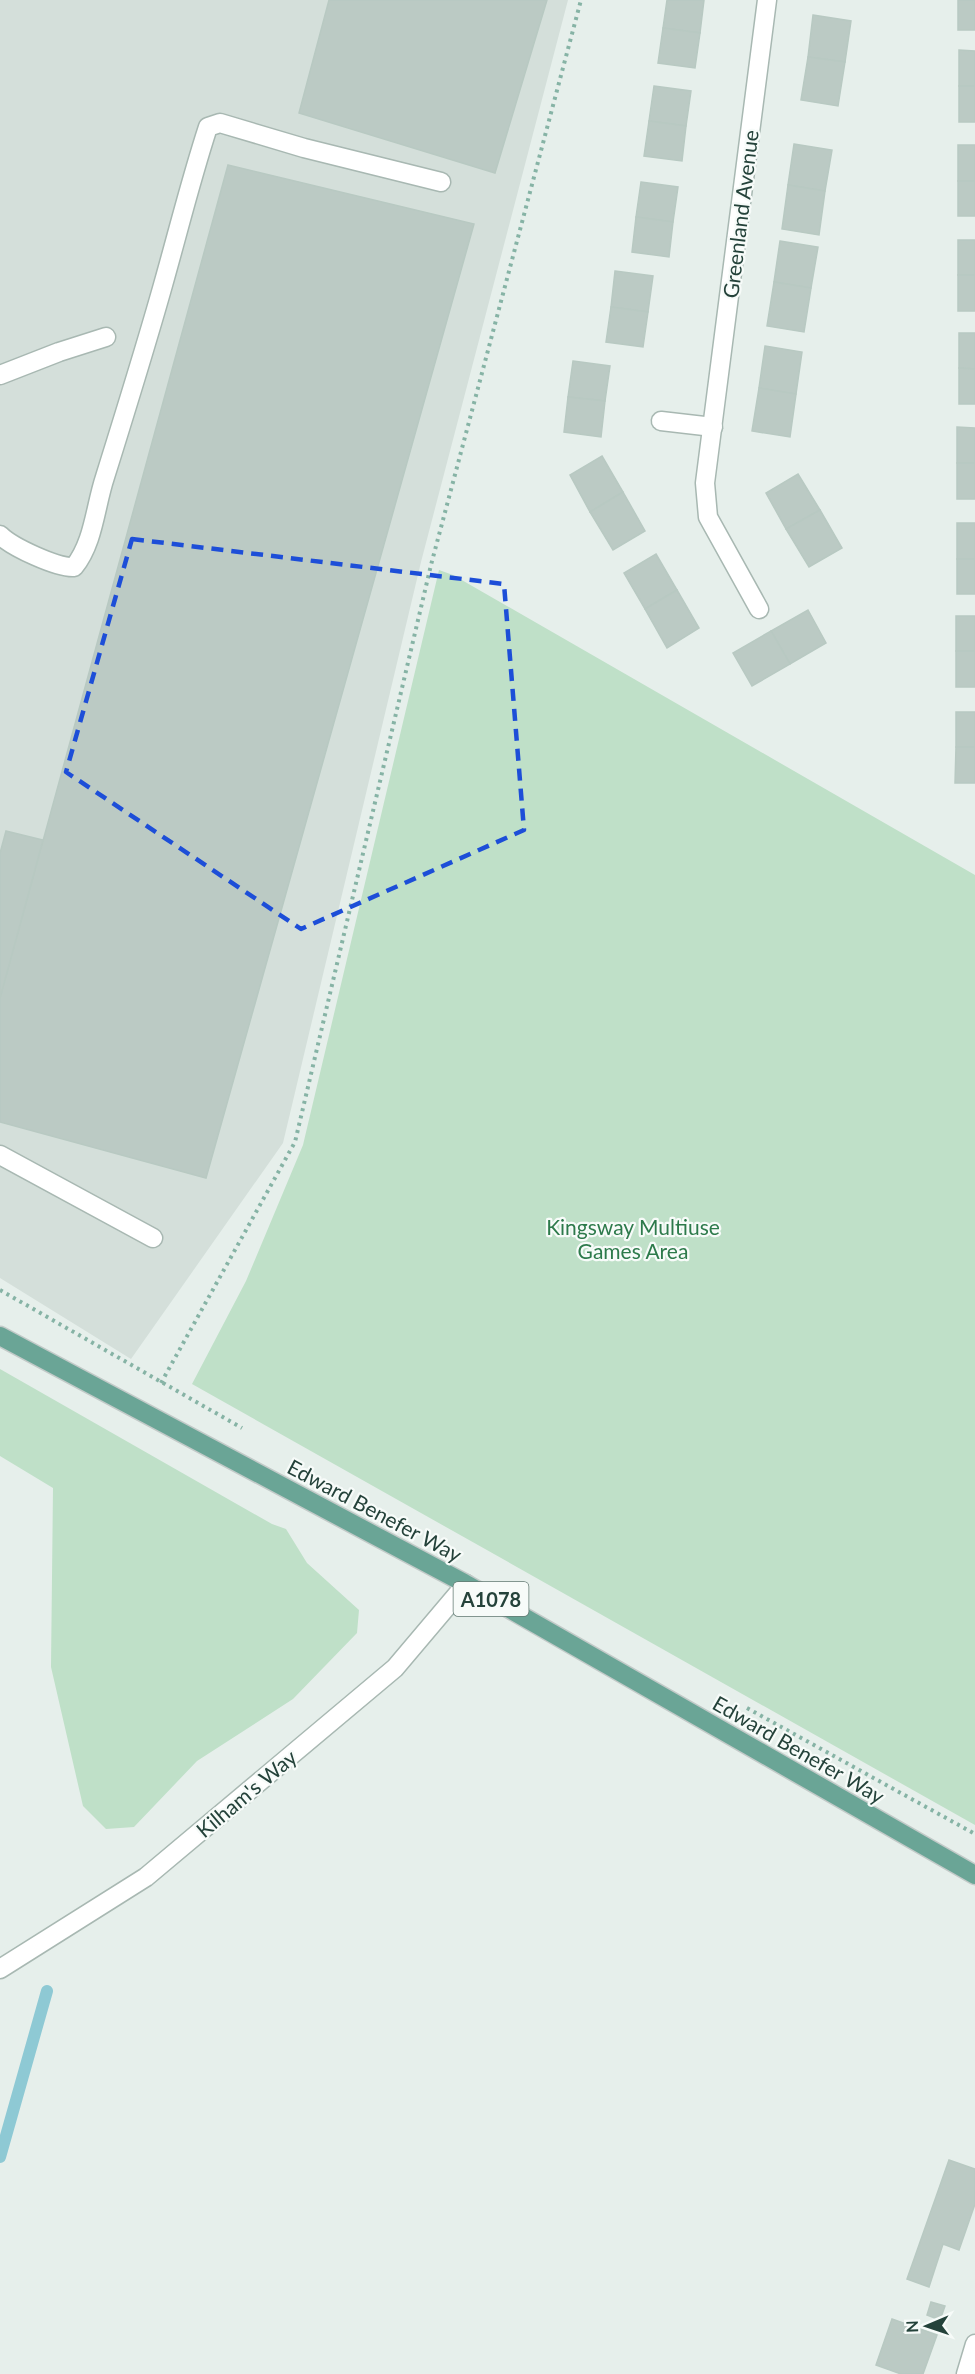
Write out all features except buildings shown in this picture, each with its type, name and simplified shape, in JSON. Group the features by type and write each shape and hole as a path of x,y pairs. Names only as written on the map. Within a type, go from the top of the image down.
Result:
{"main road":[{"name":"Edward Benefer Way","path":"0,1336 466,1584 975,1875"}],"street":[{"name":"Greenland Avenue","path":"759,609 708,517 705,483 767,0"},
{"path":"0,535 62,567 74,567 81,558 92,530 100,492 153,322 195,166 208,127 220,123 304,148 441,182"},
{"path":"0,375 106,337"},
{"path":"661,421 713,427"},
{"path":"0,1155 153,1238"},
{"name":"Kilham's Way","path":"0,1969 146,1876 395,1668 466,1584"},
{"path":"966,2374 975,2344"}],"path":[{"path":"161,1383 295,1142 431,565 581,0"}],"highlighted area":[{"path":"132,539 504,584 524,830 301,929 66,772"}],"shaded area":[{"path":"0,0 568,0 421,562 283,1143 131,1359 0,1278"}],"green space":[{"name":"Kingsway Multiuse Games Area","path":"439,570 453,575 975,875 975,1825 192,1384 246,1281 303,1145"},
{"path":"0,1369 272,1524 286,1529 307,1563 359,1610 357,1633 293,1699 197,1761 134,1827 106,1829 83,1806 51,1667 53,1488 0,1456"}],"waterway":[{"path":"0,2157 47,1991"}]}
